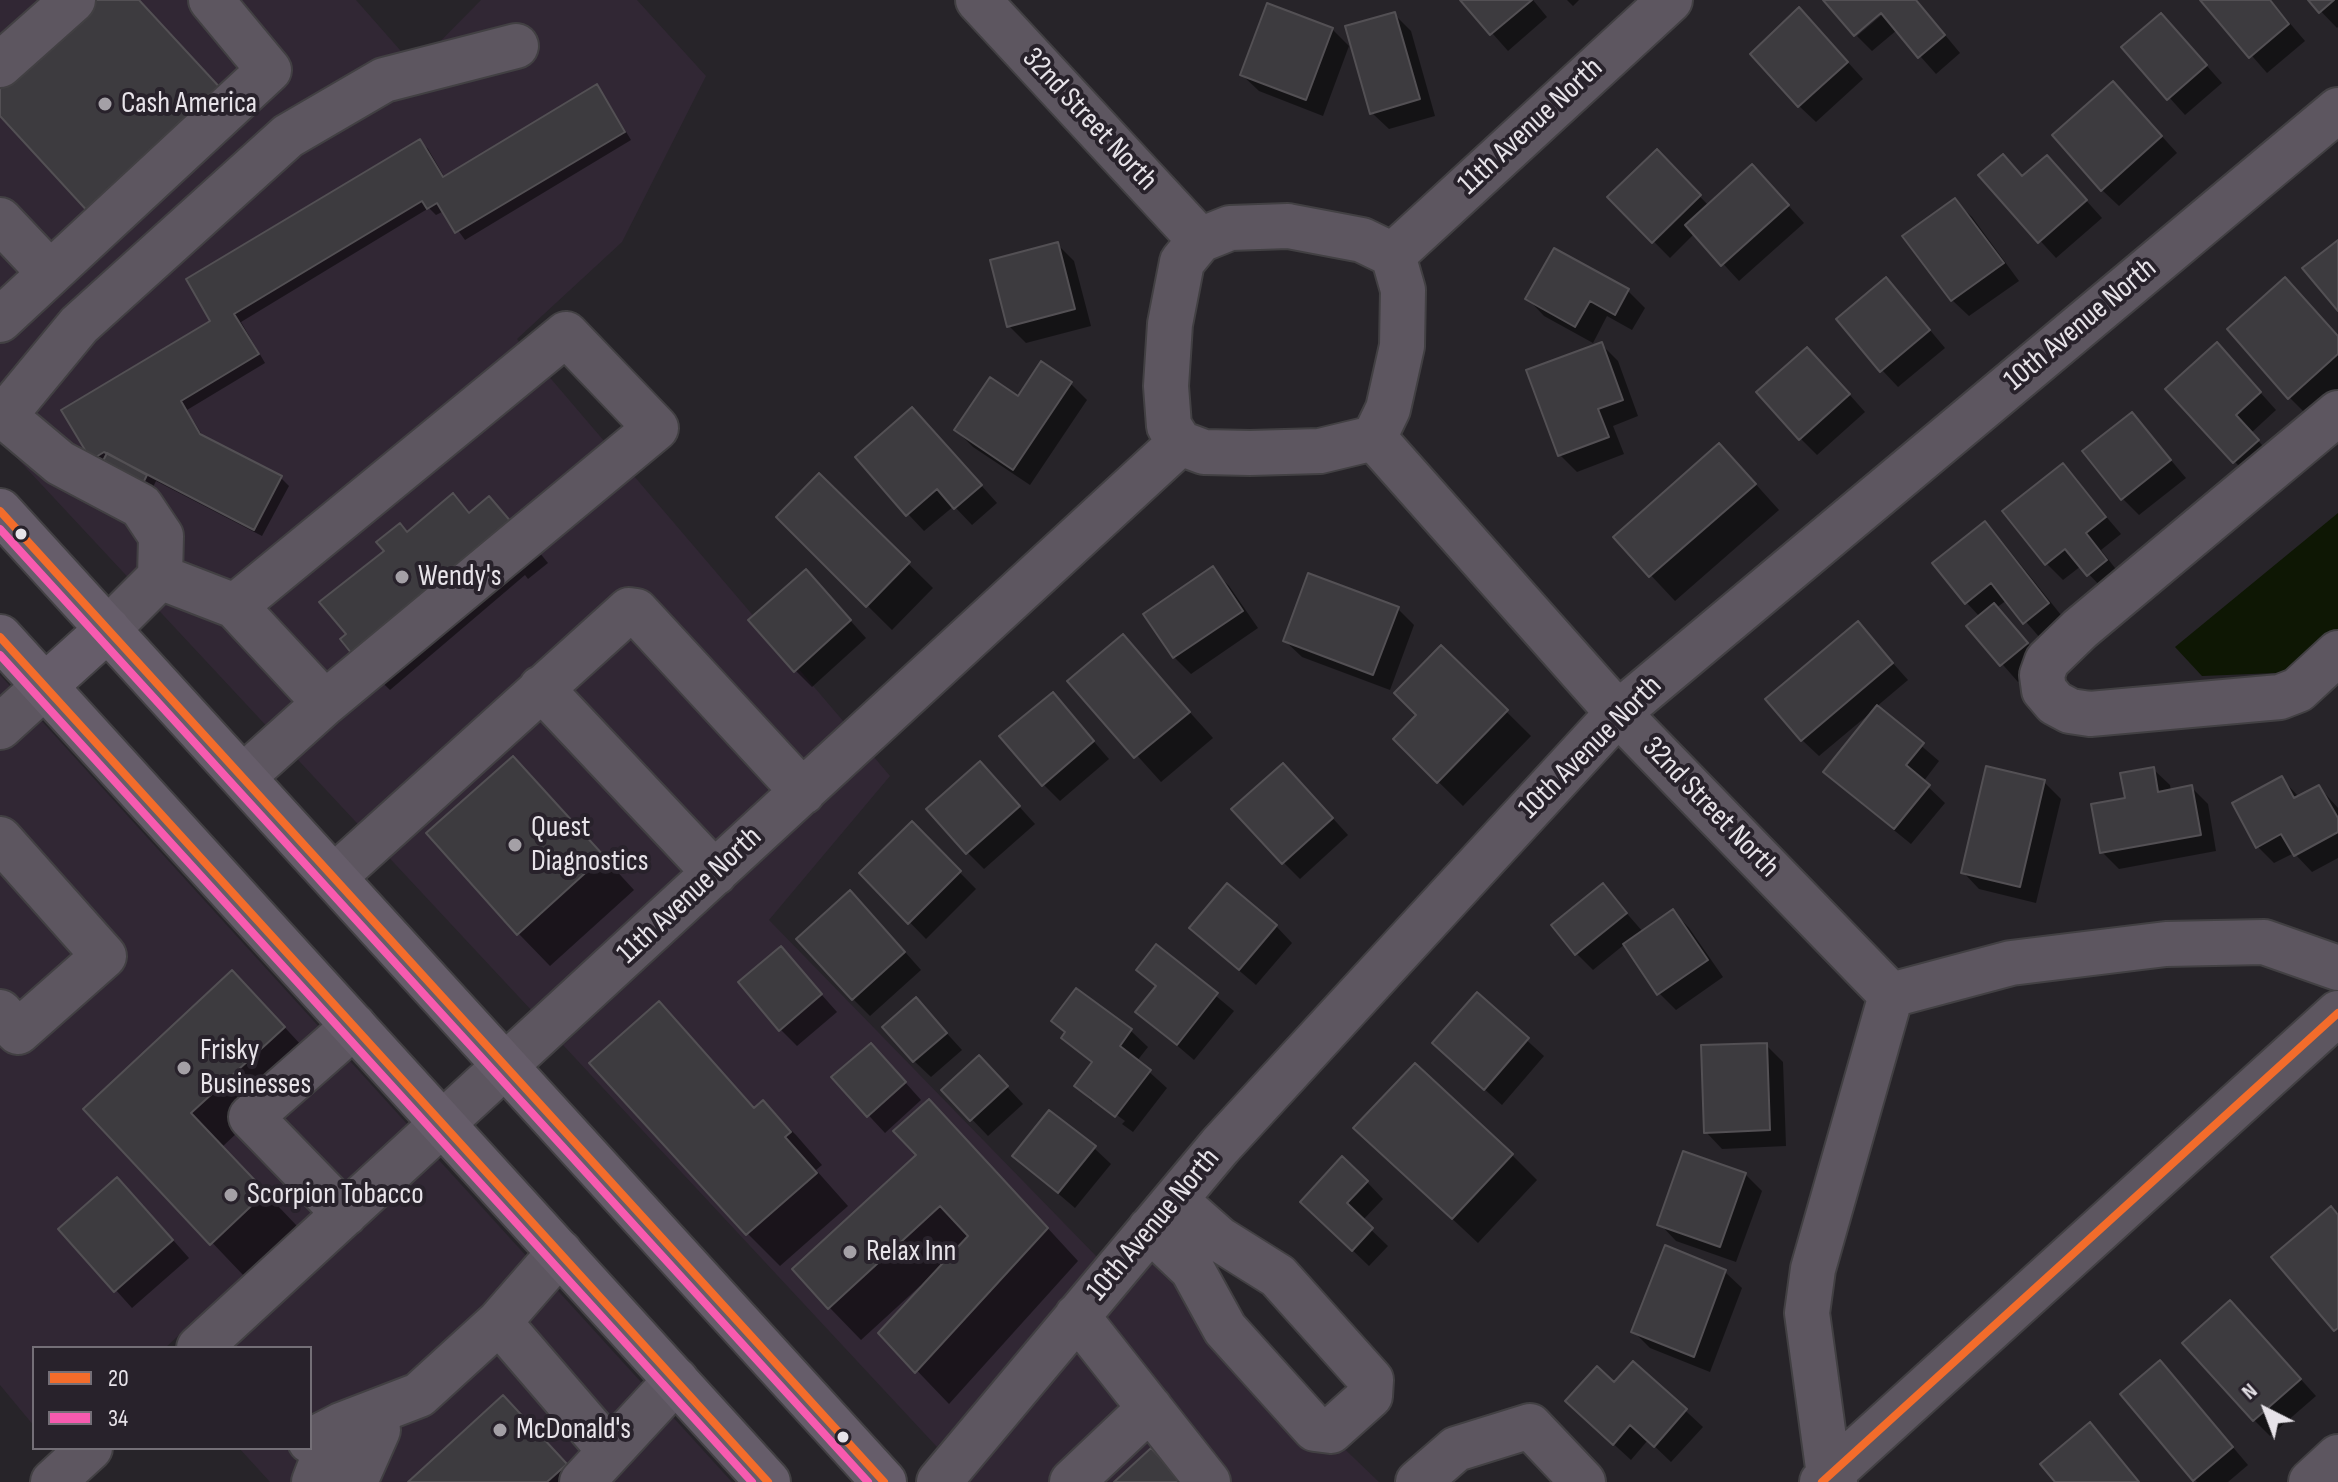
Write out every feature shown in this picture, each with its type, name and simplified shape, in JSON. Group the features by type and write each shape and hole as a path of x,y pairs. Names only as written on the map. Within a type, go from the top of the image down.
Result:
{"highway":[{"path":"0,511 884,1482"},
{"path":"45,686 108,629"},
{"path":"0,637 768,1482"}],"street":[{"path":"0,320 269,70 211,0"},
{"name":"32nd Street North","path":"978,0 1200,240"},
{"name":"11th Avenue North","path":"1393,255 1670,0"},
{"path":"0,65 70,1"},
{"path":"108,629 160,577 161,536 141,506 60,463 2,418 79,325 288,136 384,80 516,46"},
{"name":"10th Avenue North","path":"939,1482 1230,1134 1618,713 2338,110"},
{"path":"0,220 50,273"},
{"path":"1288,226 1362,240 1393,255 1403,290 1402,346 1388,409 1374,438 1320,451 1250,453 1204,452 1180,443 1169,426 1166,386 1170,324 1182,262 1200,240 1230,228 1288,226"},
{"path":"235,606 566,334 656,428 325,703 243,777"},
{"path":"2338,413 2080,629 2047,661 2042,675 2044,690 2055,703 2070,711 2090,714 2280,697 2298,690 2338,653"},
{"name":"32nd Street North","path":"1374,438 1618,713 1891,995"},
{"name":"11th Avenue North","path":"201,1346 1180,443"},
{"path":"160,577 235,606 325,703"},
{"path":"334,877 629,610 636,611 803,792"},
{"path":"0,727 45,686"},
{"path":"541,688 715,873"},
{"path":"0,839 104,956 18,1032 0,1012"},
{"path":"1828,1480 1807,1313 1813,1269 1891,995 2011,963 2166,944 2264,942 2338,968"},
{"path":"1828,1480 2338,1013"},
{"path":"345,1214 251,1117 354,1026"},
{"path":"1163,1214 1219,1239 1278,1276 1371,1380 1370,1396 1331,1431 1315,1429 1225,1329 1163,1214"},
{"path":"296,1459 319,1469 343,1440 378,1430 499,1322 560,1252"},
{"path":"1077,1316 1208,1482"},
{"path":"499,1322 600,1463"},
{"path":"553,1482 572,1464 600,1463 676,1380"},
{"path":"312,1447 341,1425 419,1395"},
{"path":"1072,1482 1150,1408"},
{"path":"1428,1479 1456,1449 1530,1426 1583,1482"},
{"path":"355,1482 378,1430"},
{"path":"53,1482 88,1450"},
{"path":"2311,1482 2338,1457"}],"shaded area":[{"path":"0,0 356,0 415,67 481,0 637,0 706,76 622,242 517,339 844,722 532,1011 0,440"},
{"path":"2338,513 2338,658 2324,671 2202,676 2175,647"},
{"path":"0,675 408,1125 167,1346 32,1346 32,1424 0,1385"},
{"path":"874,757 890,776 769,920 1097,1257 937,1447 563,1045"},
{"path":"438,1159 732,1482 270,1482 241,1450 312,1450 312,1346 235,1346"},
{"path":"1151,1263 1379,1482 969,1482"}],"building":[{"name":"Cash America","path":"96,0 139,0 224,92 91,215 0,116 0,89"},
{"path":"1460,0 1532,0 1490,35"},
{"path":"1823,0 1916,0 1945,35 1918,58 1881,13 1854,36"},
{"path":"2200,0 2270,0 2289,24 2249,58"},
{"path":"2308,0 2334,0 2319,13"},
{"path":"1267,3 1333,28 1306,100 1240,75"},
{"path":"1799,7 1848,62 1798,107 1750,54"},
{"path":"1395,12 1420,99 1370,114 1345,26"},
{"path":"2161,13 2207,65 2167,100 2121,47"},
{"path":"2113,81 2162,136 2101,191 2052,135"},
{"path":"597,84 625,132 455,233 437,203 427,209 422,201 234,314 259,354 181,401 200,434 282,476 254,530 104,452 91,460 61,410 210,321 186,279 420,139 443,177"},
{"path":"1657,149 1701,195 1652,243 1607,197"},
{"path":"2003,154 2022,176 2047,155 2087,200 2038,243 1978,175"},
{"path":"1752,164 1789,205 1721,266 1685,225"},
{"path":"1955,198 2004,263 1951,301 1902,236"},
{"path":"2338,240 2338,311 2302,268"},
{"path":"1058,242 1075,309 1007,327 990,260"},
{"path":"1554,248 1629,289 1615,315 1590,301 1575,327 1525,299"},
{"path":"1886,277 1930,330 1880,372 1836,319"},
{"path":"2285,277 2338,336 2338,354 2288,399 2227,329"},
{"path":"1602,342 1623,400 1598,409 1609,437 1558,456 1526,370"},
{"path":"2217,342 2261,392 2236,415 2259,440 2233,463 2165,389"},
{"path":"1807,347 1850,394 1799,440 1756,392"},
{"path":"1041,361 1072,382 1013,470 954,430 990,377 1018,396"},
{"path":"912,407 982,485 954,509 937,489 906,516 855,457"},
{"path":"2132,412 2171,460 2121,500 2082,451"},
{"path":"1719,443 1756,484 1649,577 1613,537"},
{"path":"107,453 147,475 127,516 85,496"},
{"path":"2063,463 2106,517 2086,533 2107,560 2087,576 2065,549 2045,565 2002,511"},
{"path":"819,473 910,562 866,607 776,517"},
{"name":"Wendy's","path":"453,493 469,513 489,496 518,530 356,659 340,639 346,634 319,602 384,551 376,542 400,523 407,532"},
{"path":"1985,521 2049,603 2023,624 1991,583 1965,604 1932,563"},
{"path":"1213,566 1243,611 1173,658 1143,614"},
{"path":"806,569 851,620 794,672 748,620"},
{"path":"1308,573 1399,607 1373,675 1283,641"},
{"path":"1994,603 2028,643 2000,666 1966,626"},
{"path":"1858,621 1893,663 1801,741 1765,699"},
{"path":"1123,634 1190,712 1134,758 1067,681"},
{"path":"1441,645 1508,710 1437,783 1393,739 1416,715 1394,693"},
{"path":"1053,692 1094,741 1042,786 999,736"},
{"path":"1877,705 1924,743 1906,765 1930,785 1894,829 1823,772"},
{"name":"Quest Diagnostics","path":"513,756 604,856 517,935 426,833"},
{"path":"980,761 1020,806 966,854 926,809"},
{"path":"1283,763 1333,818 1282,864 1231,809"},
{"path":"1986,766 2045,780 2020,887 1961,873"},
{"path":"2154,767 2158,792 2192,785 2201,835 2100,853 2091,804 2125,798 2120,773"},
{"path":"2282,776 2294,798 2319,785 2338,818 2338,832 2294,856 2281,834 2256,848 2232,803"},
{"path":"912,821 961,871 908,924 859,873"},
{"path":"1227,883 1277,925 1239,970 1189,928"},
{"path":"1603,883 1627,913 1575,955 1551,925"},
{"path":"850,890 905,952 852,1000 796,939"},
{"path":"1673,909 1708,960 1657,995 1623,944"},
{"path":"1156,944 1218,993 1177,1045 1135,1012 1156,986 1136,970"},
{"path":"781,946 822,994 779,1031 738,982"},
{"name":"Frisky Businesses","path":"232,970 285,1027 191,1113 266,1192 210,1245 83,1109"},
{"path":"1076,988 1132,1029 1120,1046 1151,1070 1115,1117 1074,1086 1092,1062 1061,1038 1065,1032 1051,1021"},
{"path":"1477,992 1529,1038 1484,1090 1432,1043"},
{"path":"916,997 947,1033 913,1062 882,1027"},
{"path":"659,1001 754,1108 763,1100 791,1132 785,1137 817,1173 746,1235 589,1063"},
{"path":"871,1043 906,1082 867,1117 831,1077"},
{"path":"1767,1043 1770,1130 1704,1133 1701,1045"},
{"path":"979,1055 1008,1086 970,1121 941,1090"},
{"path":"1415,1063 1513,1154 1452,1219 1353,1128"},
{"name":"Relax Inn","path":"929,1099 1048,1228 915,1373 878,1333 968,1236 940,1206 828,1309 792,1269 916,1155 893,1131"},
{"path":"1049,1110 1096,1146 1058,1193 1012,1156"},
{"path":"1683,1151 1746,1173 1720,1247 1657,1225"},
{"path":"1342,1156 1368,1181 1347,1203 1373,1228 1352,1251 1300,1202"},
{"path":"117,1177 173,1240 114,1292 58,1229"},
{"path":"2331,1206 2338,1215 2338,1328 2334,1331 2271,1257"},
{"path":"1665,1245 1726,1270 1694,1357 1631,1332"},
{"path":"2230,1300 2301,1379 2253,1421 2182,1343"},
{"path":"2160,1360 2233,1447 2193,1481 2120,1394"},
{"path":"1633,1361 1687,1409 1654,1447 1630,1425 1613,1445 1565,1401 1597,1366 1614,1382"},
{"name":"McDonald's","path":"503,1395 567,1464 547,1482 408,1482"},
{"path":"2090,1422 2139,1482 2055,1482 2040,1464"},
{"path":"1151,1448 1183,1482 1114,1482"}],"transit line":[{"name":"20","path":"0,511 884,1482"},
{"name":"34","path":"0,529 868,1482"},
{"name":"20","path":"0,637 768,1482"},
{"name":"34","path":"0,655 752,1482"},
{"name":"20","path":"1822,1482 2338,1013"}],"place":[{"name":"Cash America","path":"105,104"},
{"name":"Wendy's","path":"402,577"},
{"name":"Quest Diagnostics","path":"515,845"},
{"name":"Frisky Businesses","path":"184,1068"},
{"name":"Scorpion Tobacco","path":"231,1195"},
{"name":"Relax Inn","path":"850,1252"},
{"name":"McDonald's","path":"500,1430"}]}
